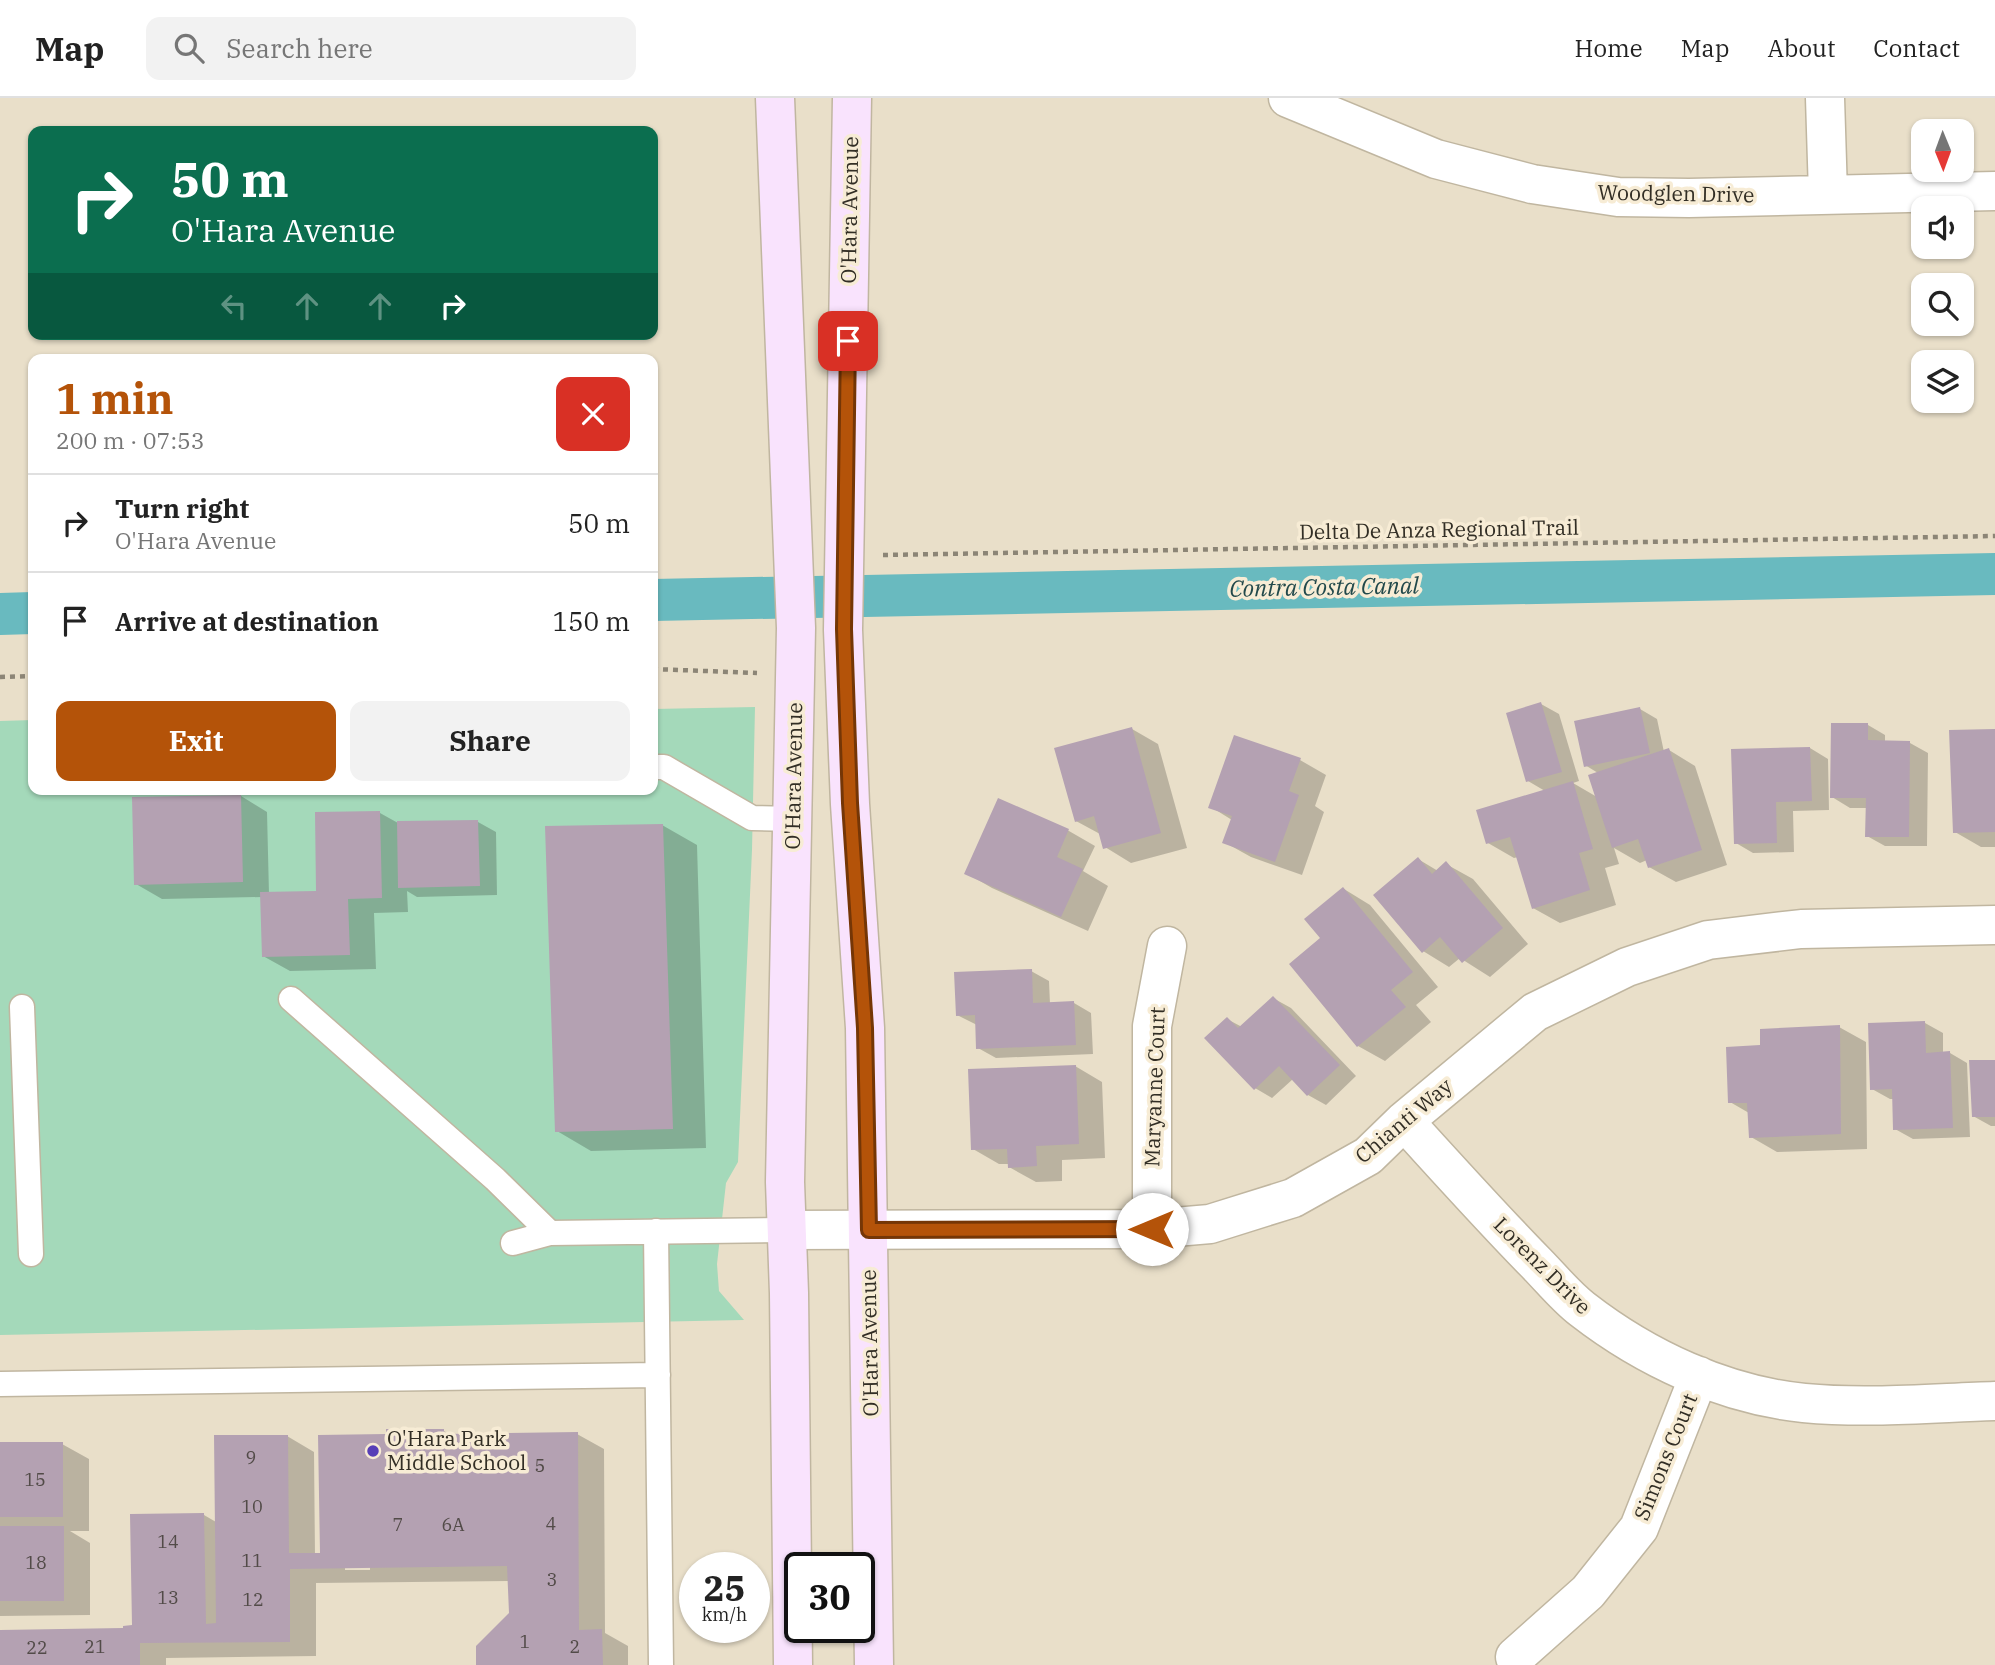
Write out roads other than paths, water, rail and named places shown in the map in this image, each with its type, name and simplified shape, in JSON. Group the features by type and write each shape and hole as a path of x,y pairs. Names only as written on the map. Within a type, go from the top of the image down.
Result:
{"main road":[{"name":"O'Hara Avenue","path":"775,98 796,628 785,1182 793,1665"},
{"name":"O'Hara Avenue","path":"852,98 844,629 850,803 865,1028 874,1665"}],"street":[{"name":"Woodglen Drive","path":"1288,98 1436,159 1532,184 1618,197 1689,198 1995,191"},
{"path":"1825,98 1828,194"},
{"name":"Chianti Way","path":"786,1230 1152,1229 1210,1224 1293,1198 1368,1156 1404,1121 1535,1013 1627,967 1708,940 1801,929 1995,925"},
{"name":"Maryanne Court","path":"1152,1229 1152,1026 1167,946"},
{"name":"Lorenz Drive","path":"1404,1121 1508,1235 1581,1308 1643,1351 1699,1376 1747,1393 1803,1403 1862,1405 1995,1401"},
{"name":"Simons Court","path":"1515,1657 1588,1592 1639,1528 1699,1376"}],"lane":[{"path":"658,767 664,767 752,818 794,819"},
{"path":"291,999 495,1179 550,1233"},
{"path":"22,1007 31,1254"},
{"path":"513,1243 550,1233 786,1230"},
{"path":"656,1231 662,1665"},
{"path":"0,1384 658,1375"}],"waterway":[{"name":"Contra Costa Canal","path":"658,600 1995,574"},
{"name":"Contra Costa Canal","path":"0,614 28,613"}],"place":[{"name":"O'Hara Park Middle School","path":"373,1451"}]}
